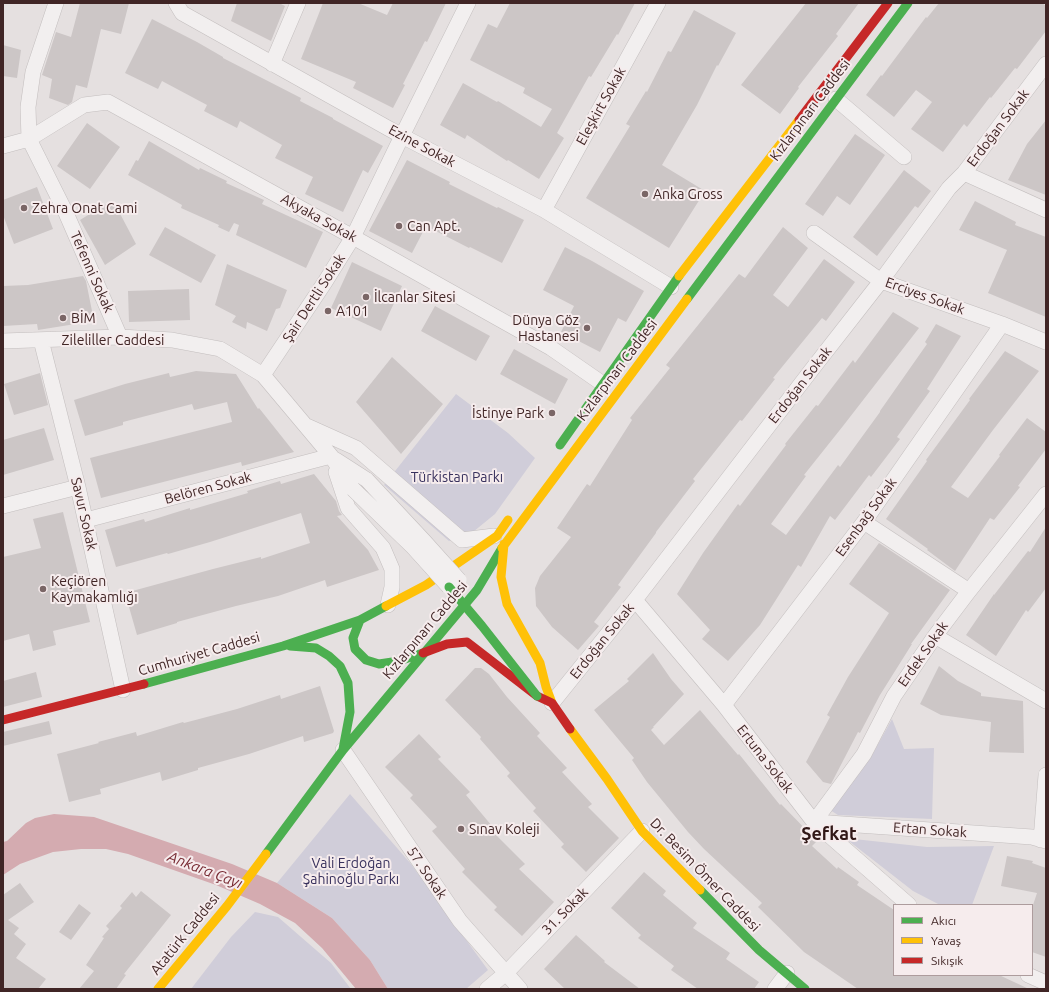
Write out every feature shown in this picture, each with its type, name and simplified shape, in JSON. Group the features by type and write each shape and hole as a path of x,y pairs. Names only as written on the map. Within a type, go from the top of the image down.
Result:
{"main road":[{"name":"Kızlarpınarı Caddesi","path":"554,454 671,287 888,3"},
{"name":"Kızlarpınarı Caddesi","path":"360,620 426,585 501,540 908,3"},
{"name":"Kızlarpınarı Caddesi","path":"255,868 343,750 477,590 514,510"},
{"path":"501,540 501,577 507,604 540,663 546,688 552,703"},
{"path":"460,586 479,604"},
{"path":"460,586 482,626 537,696"},
{"path":"360,620 353,638 355,649 366,660 379,664 399,661 447,644 467,642 537,696"},
{"name":"Cumhuriyet Caddesi","path":"3,720 123,690 283,646 360,620"},
{"path":"283,646 316,648 329,656 340,666 348,683 350,712 343,750"},
{"path":"532,669 546,688"},
{"name":"Dr. Besim Ömer Caddesi","path":"537,696 552,703 607,779 642,831 759,950 805,989"},
{"name":"Atatürk Caddesi","path":"158,989 234,897 255,868"}],"street":[{"name":"Tefenni Sokak","path":"56,3 33,72 28,107 29,139 66,214 120,337"},
{"name":"Ezine Sokak","path":"176,3 182,13 402,136 544,210 671,287"},
{"path":"272,64 298,3"},
{"name":"Şair Dertli Sokak","path":"263,375 353,237 468,3"},
{"name":"Eleşkirt Sokak","path":"544,210 658,3"},
{"name":"Erdoğan Sokak","path":"552,703 635,600 881,281 949,188 964,173 1046,64"},
{"path":"836,99 904,157"},
{"name":"Akyaka Sokak","path":"3,146 29,139 84,105 108,102 551,348 603,384"},
{"path":"964,173 1046,210"},
{"name":"Erciyes Sokak","path":"814,233 881,281 1002,324 1046,342"},
{"name":"Esenbağ Sokak","path":"724,706 864,522 1002,324"},
{"name":"Zileliller Caddesi","path":"3,341 120,337 172,340 220,349 263,375 331,456"},
{"name":"Savur Sokak","path":"41,340 86,520 123,690"},
{"path":"304,424 356,448 462,540 501,540"},
{"path":"331,456 367,480 424,541 460,586"},
{"path":"331,456 353,489 412,546 460,586"},
{"path":"331,456 348,508 383,548 392,569 392,587 388,606"},
{"name":"Belören Sokak","path":"86,520 331,456"},
{"path":"3,506 78,487"},
{"name":"Erdek Sokak","path":"814,822 864,754 894,696 936,636 969,591 1046,494"},
{"path":"864,522 969,591"},
{"name":"Ertuna Sokak","path":"635,600 724,706 814,822 908,904"},
{"path":"936,636 1046,701"},
{"name":"57. Sokak","path":"343,750 460,920 520,989"},
{"path":"1044,841 1046,775"},
{"name":"Ertan Sokak","path":"814,822 1032,837 1044,841"},
{"name":"31. Sokak","path":"487,989 506,974 642,831"},
{"path":"775,989 786,974"},
{"path":"1030,976 1046,983"}],"green space":[{"name":"Türkistan Parkı","path":"456,394 508,433 535,458 495,514 473,532 449,541 384,485"},
{"path":"892,719 904,749 934,748 932,819 838,815 830,810 871,757"},
{"name":"Vali Erdoğan Şahinoğlu Parkı","path":"350,794 411,864 488,970 466,989 388,989 370,960 332,918 277,883"},
{"path":"845,838 927,847 994,846 972,904 938,904 913,891"},
{"path":"255,912 278,917 331,963 351,989 191,989 231,937"}],"water":[{"name":"Ankara Çayı","path":"54,814 94,817 232,864 277,883 332,918 370,960 388,989 356,989 322,948 295,923 260,904 216,885 128,854 106,849 81,849 53,852 20,864 3,875 3,842 7,841 26,823 35,818"}],"building":[{"path":"80,3 129,3 121,34 101,29 87,88 76,85 72,102 68,105 49,98 52,79 42,75 56,32 71,37"},
{"path":"237,3 279,3 285,6 271,41 231,21"},
{"path":"323,3 358,3 387,15 393,3 446,3 427,42 425,41 403,84 405,85 393,108 353,88 356,82 301,59"},
{"path":"510,3 635,3 618,35 617,34 591,77 589,76 557,133 564,138 539,179 508,160 507,161 467,135 465,139 440,125 463,83 497,102 498,101 541,127 552,109 523,93 525,88 470,60 488,24 497,28"},
{"path":"806,3 859,3 836,34 838,36 798,87 799,88 780,114 741,85"},
{"path":"939,3 1042,3 1046,6 1046,31 1017,69 1015,68 991,98 990,97 967,127 964,124 943,152 911,129 932,102 916,90 894,117 866,95 926,17 927,18"},
{"path":"694,10 736,33 662,165 705,191 669,248 586,198 630,126 626,124 646,91 647,92 668,51 671,52"},
{"path":"152,19 301,98 300,101 383,146 368,173 363,170 343,212 305,194 313,177 275,158 282,145 240,121 237,128 204,111 207,105 162,81 158,89 125,73"},
{"path":"3,45 21,50 17,78 3,76"},
{"path":"1046,120 1046,195 1008,180 1027,144"},
{"path":"87,123 120,147 90,189 57,166"},
{"path":"855,134 885,155 850,205 837,196 823,216 805,204"},
{"path":"149,141 199,170 200,168 227,181 226,183 264,200 262,204 323,232 306,268 236,235 239,225 234,223 229,232 218,227 219,225 181,208 182,205 128,175"},
{"path":"407,160 450,182 449,184 524,220 502,263 426,226 412,253 369,231"},
{"path":"904,170 931,191 918,208 915,206 877,256 853,237"},
{"name":"Zehra Onat Cami","path":"37,187 53,229 14,244 3,215 3,200"},
{"path":"975,201 1016,222 1015,225 1046,237 1046,317 988,293 1007,250 959,230"},
{"path":"106,204 116,206 136,244 105,265 80,220"},
{"path":"165,227 216,255 201,283 149,255"},
{"path":"783,227 808,248 773,295 788,307 824,259 855,282 826,321 822,318 773,378 775,379 742,421 740,420 693,479 695,481 618,585 621,587 594,622 599,626 578,650 552,627 536,606 535,588 540,576 571,537 557,528 587,484 590,486 632,420 630,418 670,368 666,365 739,274 745,278"},
{"path":"565,247 644,291 626,322 618,318 600,352 561,332 574,306 543,290"},
{"name":"İlcanlar Sitesi","path":"352,262 402,286 381,331 331,308"},
{"path":"227,264 287,290 280,308 276,309 267,331 247,322 246,329 232,322 236,316 215,305"},
{"path":"83,276 86,281 94,321 38,330 37,324 3,326 3,286 28,285"},
{"path":"189,289 190,320 129,322 128,291"},
{"path":"435,306 490,336 476,361 421,331"},
{"path":"893,312 919,328 804,475 806,476 771,524 786,535 838,465 840,467 880,412 927,344 925,342 936,324 961,336 927,389 930,391 897,437 900,439 871,477 869,475 835,520 830,516 801,567 798,565 760,625 728,661 702,639 710,630 677,594 703,553 738,504 740,506 786,445 785,444 816,405 818,406 853,360 855,363"},
{"path":"514,349 568,379 555,404 500,374"},
{"path":"1005,351 1039,371 951,487 968,498 1027,418 1046,432 1046,449 1018,486 1020,487 994,520 990,518 955,571 927,550 928,549 886,519 927,461 926,460 970,400 969,399"},
{"path":"392,357 443,404 401,454 356,402"},
{"path":"196,371 236,374 258,409 259,408 294,452 242,466 241,462 101,498 90,458 232,422 227,402 194,410 192,404 123,422 123,425 85,436 74,400 125,384 169,373 170,377"},
{"path":"40,373 48,405 14,415 4,384"},
{"path":"44,428 54,460 3,475 3,440"},
{"path":"314,474 336,501 342,515 337,516 368,550 379,570 327,587 325,580 278,596 177,622 137,635 125,593 261,557 261,559 310,543 301,513 210,542 116,567 105,530 144,519 145,522 190,508 190,510 248,493 247,491 280,481 281,484"},
{"name":"Keçiören Kaymakamlığı","path":"63,512 90,622 53,631 56,645 33,651 29,634 3,641 3,557 41,548 33,519"},
{"path":"1046,527 1046,588 1028,612 1026,610 996,656 966,635 994,594 1028,551 1030,552"},
{"path":"879,543 950,590 911,644 880,695 860,733 858,732 831,784 823,782 806,762 830,717 827,715 848,677 889,613 849,584"},
{"path":"653,653 671,679 684,694 651,730 664,745 700,710 738,755 739,754 780,805 781,804 817,841 812,846 837,869 838,867 859,882 857,885 893,909 893,976 1001,976 1029,989 858,989 804,952 758,907 762,903 688,832 647,782 632,760 634,758 594,710 629,681 627,679"},
{"path":"939,666 958,681 981,693 981,696 1023,701 1024,753 989,752 991,722 941,715 920,704"},
{"path":"475,668 481,668 489,674 507,697 540,733 537,736 567,768 562,772 592,804 588,807 619,838 586,872 561,847 564,844 533,811 536,808 507,776 510,773 480,739 481,737 445,700"},
{"path":"36,672 42,697 3,707 3,681"},
{"path":"320,686 334,731 333,733 304,742 303,736 249,754 198,768 198,770 162,781 160,772 100,789 101,794 69,802 57,754 136,732 137,736 183,722 184,723 237,709 280,695 281,699"},
{"path":"49,721 52,734 3,746 3,732"},
{"path":"419,734 441,757 438,759 470,792 466,795 492,826 489,828 525,864 519,869 554,902 522,936 494,910 497,907 462,872 465,869 432,831 437,827 410,798 413,795 385,767"},
{"path":"1007,856 1033,861 1032,863 1046,868 1046,957 1033,952 1033,905 1037,893 1001,886"},
{"path":"644,872 666,891 663,895 697,923 693,928 730,953 726,959 759,982 754,989 698,989 671,970 674,966 638,938 641,935 611,908"},
{"path":"20,883 34,902 8,920 19,928 14,934 26,944 16,958 46,979 38,989 3,989 3,895"},
{"path":"141,891 171,915 124,974 126,975 116,989 79,989 94,971 86,965 104,938 102,937 109,929 106,926 122,908 120,906 132,892 136,897"},
{"path":"79,904 91,913 71,940 59,932"},
{"path":"576,935 605,961 604,962 640,989 565,989 544,969"}],"traffic: fast":[{"path":"687,299 908,3"},
{"path":"560,445 679,276"},
{"path":"266,854 343,750 477,590 502,548"},
{"path":"449,587 537,696"},
{"path":"144,684 283,646 360,620 386,606"},
{"path":"360,620 353,638 355,649 366,660 379,664 399,661 423,653"},
{"path":"290,646 316,648 329,656 340,666 348,683 350,712 343,749"},
{"path":"700,890 759,950 805,989"}],"traffic: slow":[{"path":"679,276 799,120"},
{"path":"502,548 687,299"},
{"path":"386,606 426,585 497,536 508,520"},
{"path":"504,544 501,577 507,604 540,663 552,703"},
{"path":"570,729 607,779 642,831 700,890"},
{"path":"158,989 227,906 266,854"}],"traffic: jam":[{"path":"799,120 888,3"},
{"path":"423,653 447,644 467,642 537,696 552,703 570,729"},
{"path":"3,720 144,684"}],"place":[{"name":"Anka Gross","path":"645,194"},
{"name":"Zehra Onat Cami","path":"24,208"},
{"name":"Can Apt.","path":"399,226"},
{"name":"İlcanlar Sitesi","path":"366,297"},
{"name":"A101","path":"328,311"},
{"name":"BİM","path":"63,318"},
{"name":"Dünya Göz Hastanesi","path":"587,328"},
{"name":"İstinye Park","path":"552,413"},
{"name":"Keçiören Kaymakamlığı","path":"43,589"},
{"name":"Sınav Koleji","path":"461,829"}],"district":[{"name":"Şefkat","path":"829,834"}]}
